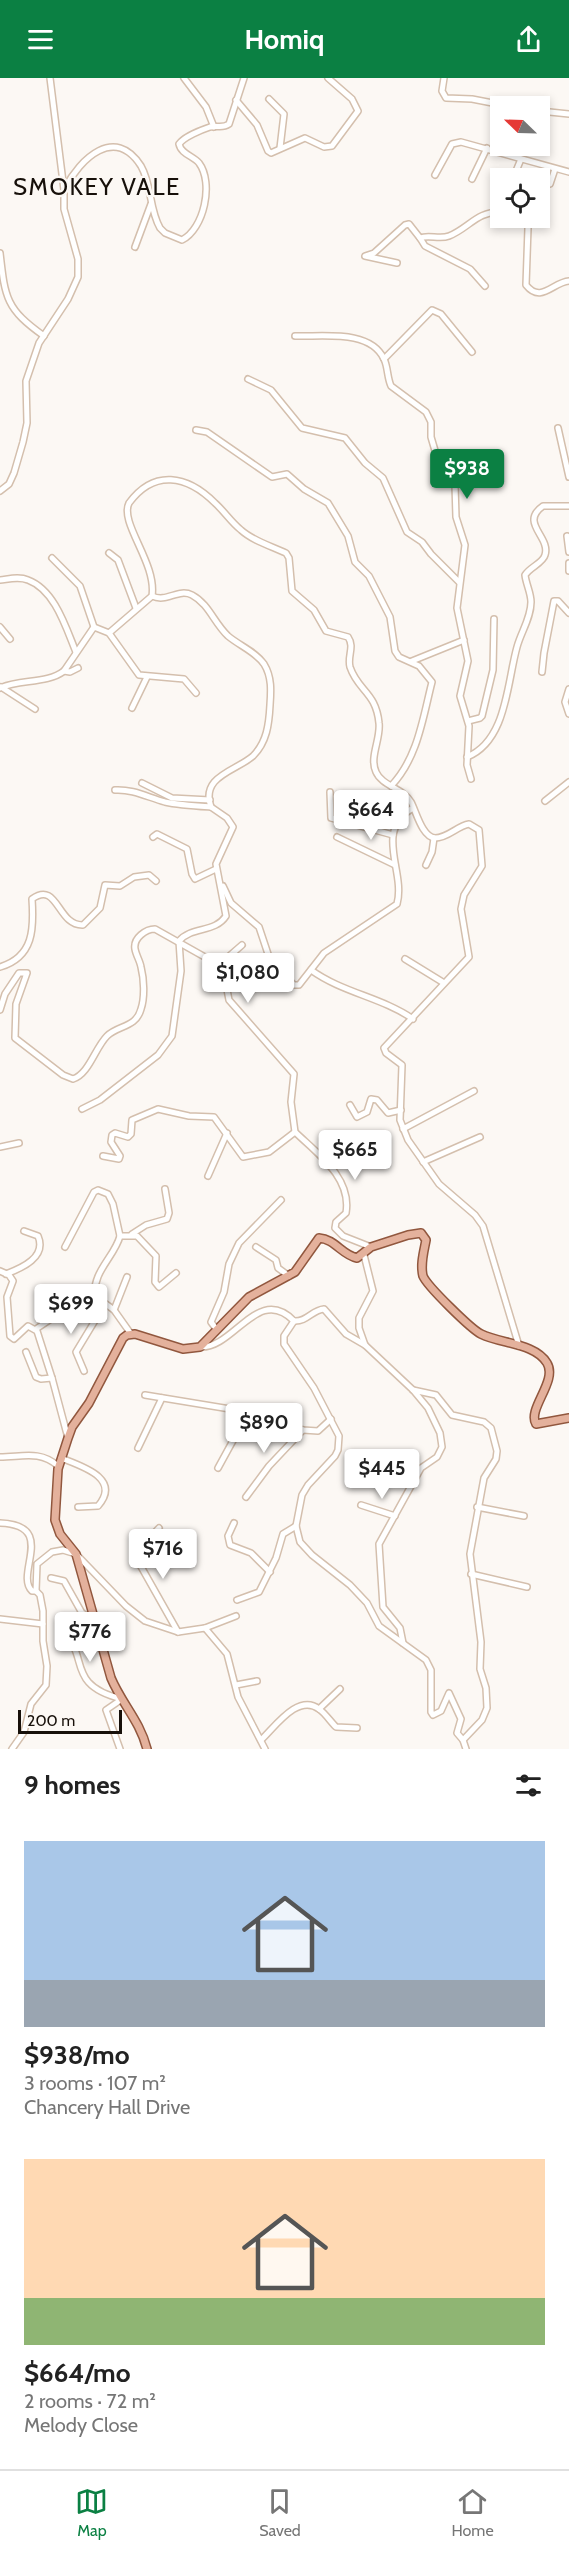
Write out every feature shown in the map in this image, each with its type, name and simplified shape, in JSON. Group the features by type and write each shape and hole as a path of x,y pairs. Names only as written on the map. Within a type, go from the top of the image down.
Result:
{"main road":[{"path":"147,1749 141,1726 122,1699 111,1678 76,1554 56,1526 60,1462 68,1438 72,1427 89,1404 123,1338 131,1334 183,1349 200,1347 249,1297 295,1272 320,1238 331,1241 341,1251 354,1258 364,1254 371,1247 422,1233 426,1240 423,1276 432,1289 480,1334 529,1349 549,1366 549,1378 534,1416 536,1424 569,1418"}],"street":[{"path":"0,492 9,484 23,442 27,423 26,381 39,343 69,299 78,277 78,260 64,209 64,190 50,78"},
{"path":"184,78 206,107 214,127"},
{"path":"64,190 75,169 90,155 105,148 118,147 131,155 141,167 156,221 165,234 182,240 193,232 198,223 205,196 204,172 198,162 180,148 179,144 183,138 229,124 244,78"},
{"path":"236,100 253,118 268,151 274,153 280,148 305,138 324,147 332,146 357,115 356,104 328,78"},
{"path":"444,78 442,91 446,98 490,102"},
{"path":"269,99 284,114 280,148"},
{"path":"550,112 569,114"},
{"path":"435,175 452,144 462,142 569,172"},
{"path":"472,179 487,148"},
{"path":"517,168 521,159"},
{"path":"550,184 555,169"},
{"path":"135,247 152,202"},
{"path":"420,238 424,236 447,237 480,215 490,214"},
{"path":"397,263 366,256 374,253 409,224 425,246 470,269 484,286"},
{"path":"528,228 526,285 530,290 541,293 547,292 562,281 569,280"},
{"path":"0,253 8,300 14,311 27,324 44,336"},
{"path":"384,359 432,310 441,314 472,352"},
{"path":"295,336 362,339 376,348 384,359 391,386 420,406 429,418 436,454 456,485 456,517 465,545 457,608 468,661 459,696 468,721 470,737 467,757 471,779"},
{"path":"248,379 271,390 295,422 305,430 345,438 350,442 365,463 383,478 407,532 422,542 459,582"},
{"path":"558,428 569,477"},
{"path":"196,430 207,432 272,477 282,474 292,477 304,489 328,503 348,536 355,562 369,576 390,617 394,651 399,657 412,661 432,682 417,742 399,777 391,786"},
{"path":"152,596 152,572 128,520 126,507 132,498 153,482 172,478 208,496 248,536 286,553 290,558 290,585 294,595 314,610 326,631 348,637 352,645 349,660 351,670 373,698 378,713 380,734 375,752 376,772 381,779 409,800 426,833 434,838 442,837 469,824 480,830 482,866 464,895 462,918 469,957 465,964 384,1047 386,1053 402,1065 401,1110 403,1129 408,1140 439,1184 475,1215 483,1226 519,1346"},
{"path":"467,757 486,745 502,713 518,645 531,608 525,575 532,566 545,557 546,553 544,542 534,521 536,512 543,506 569,506"},
{"path":"568,533 569,552"},
{"path":"109,553 117,560 136,608"},
{"path":"52,558 80,586 94,627 109,633 136,673 147,677 184,679 196,693"},
{"path":"569,563 569,571"},
{"path":"0,580 17,578 28,580 43,591 55,606 76,652"},
{"path":"152,596 164,599 184,593 194,596 211,612 224,632 258,657 268,672 271,683 267,733 252,756 222,774 212,784 210,800 212,807"},
{"path":"109,633 152,596"},
{"path":"542,672 543,653 554,601 558,601 569,613"},
{"path":"468,721 482,716 493,670 494,619"},
{"path":"0,627 10,639"},
{"path":"35,709 1,688 10,683 57,676 64,671 94,627"},
{"path":"412,661 464,640"},
{"path":"64,671 70,672 78,668"},
{"path":"132,708 147,677"},
{"path":"569,689 565,702 569,714"},
{"path":"545,801 569,782"},
{"path":"142,783 172,798 210,800"},
{"path":"115,790 124,789 165,802 212,807 227,818 233,827 225,847 216,859 216,869 231,903 259,927 270,960 294,985 299,985 324,953 397,904 393,835 399,819 413,808"},
{"path":"330,792 330,816 333,820 393,835"},
{"path":"153,837 158,834 187,849 195,879 216,869"},
{"path":"337,837 395,865"},
{"path":"426,865 432,852 434,838"},
{"path":"0,967 11,964 31,940 33,932 32,899 38,894 46,894 53,898 68,921 75,925 83,924 100,908 105,885 120,886 139,875 149,875 156,881"},
{"path":"179,941 197,929 214,927 226,916 219,876"},
{"path":"0,1010 3,993 19,973 27,973 16,1004 15,1038 63,1075 73,1079 82,1074 100,1043 117,1029 131,1025 141,1009 142,969 135,949 139,937 146,930 156,929 219,965 224,974 229,1000 294,1074 291,1102 295,1132 320,1155 345,1186 346,1213 336,1222 335,1228 343,1236 371,1247"},
{"path":"82,1109 100,1100 158,1055 172,1036 181,971 179,941"},
{"path":"219,965 242,945"},
{"path":"405,959 444,983"},
{"path":"311,970 329,983 384,1002 413,1019"},
{"path":"403,1129 474,1090"},
{"path":"351,1105 357,1117 367,1112 371,1100 377,1100 388,1113 401,1110"},
{"path":"103,1156 118,1159 120,1156 111,1142 112,1135 116,1133 128,1137 131,1134 132,1120 158,1109 189,1116 216,1118 242,1156 248,1157 269,1152 295,1132"},
{"path":"208,1176 227,1133"},
{"path":"423,1162 480,1137"},
{"path":"0,1147 19,1143"},
{"path":"120,1236 132,1234 140,1228 167,1219 169,1213 165,1189"},
{"path":"65,1247 94,1192 98,1190 108,1194 113,1204 120,1236 103,1265 95,1288 95,1296 114,1310 131,1334"},
{"path":"217,1330 211,1322 224,1292 229,1264 236,1248 281,1200"},
{"path":"24,1231 38,1236 40,1244 32,1262 3,1272 13,1281 7,1296 10,1337 15,1338 27,1327 36,1329 57,1315"},
{"path":"132,1234 142,1238 156,1256 155,1282 157,1286 163,1286 176,1273"},
{"path":"256,1248 276,1260 278,1268 289,1276"},
{"path":"364,1254 373,1291 359,1318 364,1346"},
{"path":"114,1310 127,1277"},
{"path":"84,1371 76,1352 105,1304"},
{"path":"200,1347 215,1346 246,1319 261,1312 275,1310 283,1312 294,1321 302,1321 318,1310 324,1309 346,1334 364,1346 413,1390 428,1408 440,1433 442,1447 437,1457 421,1468 379,1544 378,1563 383,1607 400,1628 403,1643"},
{"path":"294,1321 284,1336 284,1344 314,1388 339,1436 338,1450 302,1495 296,1526 304,1547 350,1585 367,1603 380,1626 426,1660 431,1670 431,1712 433,1715 441,1711 449,1693 461,1719 457,1733 466,1749"},
{"path":"36,1329 68,1438"},
{"path":"26,1352 36,1377 52,1378"},
{"path":"413,1390 436,1395 452,1415 476,1419 491,1428 496,1443 496,1459 484,1478 471,1543 471,1574 481,1642 480,1669 486,1688 488,1708 482,1720 463,1740"},
{"path":"145,1395 226,1408 303,1430 318,1431 331,1419"},
{"path":"138,1448 162,1398"},
{"path":"218,1468 247,1415"},
{"path":"246,1497 269,1466 303,1430"},
{"path":"0,1457 36,1454 95,1473 103,1480 105,1490 98,1506 78,1507"},
{"path":"361,1505 395,1516"},
{"path":"477,1507 524,1516"},
{"path":"0,1523 18,1525 26,1531 32,1551 27,1582 29,1589 36,1591"},
{"path":"234,1523 228,1536 230,1545 251,1553 270,1572"},
{"path":"237,1600 256,1594 270,1572 283,1534 296,1526"},
{"path":"159,1528 140,1555 139,1563 178,1632"},
{"path":"12,1749 24,1732 31,1704 46,1685 47,1666 42,1602 36,1591 36,1569 39,1561 58,1550 76,1554 126,1606 142,1619 178,1632 205,1628 236,1616"},
{"path":"471,1574 527,1587"},
{"path":"51,1578 64,1581 82,1613 96,1622"},
{"path":"0,1619 43,1624"},
{"path":"205,1628 227,1654 244,1712 265,1749"},
{"path":"62,1635 73,1645 85,1679 93,1689 106,1696 122,1699"},
{"path":"236,1685 257,1681"},
{"path":"319,1709 340,1689"},
{"path":"120,1749 106,1710 122,1699"},
{"path":"261,1740 297,1706 308,1704 319,1709 336,1727 357,1728"}],"district":[{"name":"SMOKEY VALE","path":"97,187"}]}
